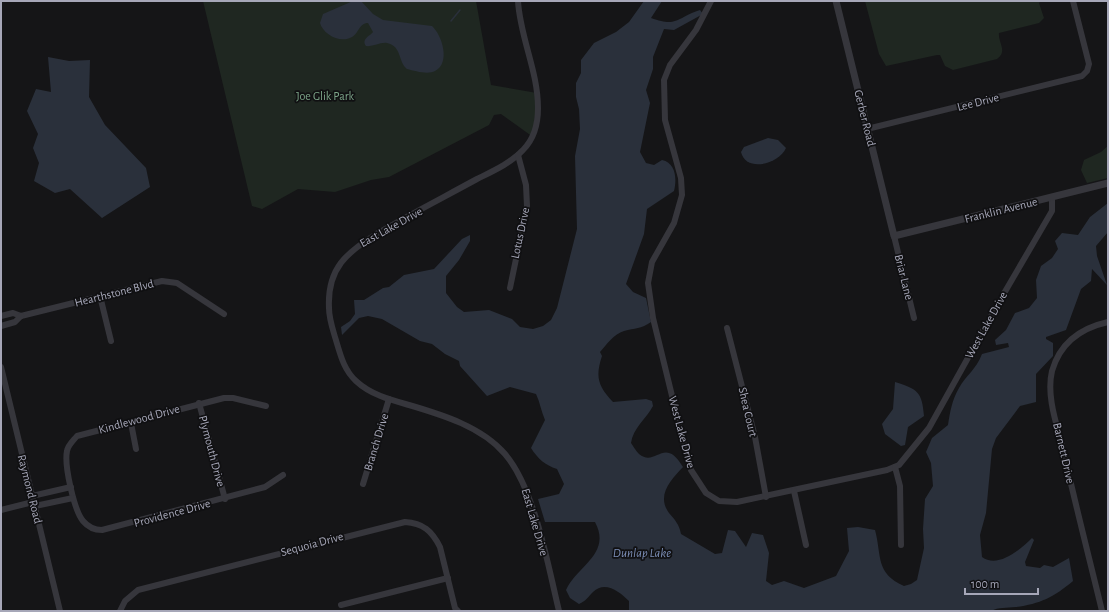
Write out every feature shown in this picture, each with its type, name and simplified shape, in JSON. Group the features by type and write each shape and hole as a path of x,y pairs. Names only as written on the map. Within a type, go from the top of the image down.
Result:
{"street":[{"name":"East Lake Drive","path":"518,1 534,76 538,108 537,121 533,137 518,155 493,171 357,246 344,258 334,274 329,292 329,310 341,357 357,382 389,400 422,409 469,427 489,439 504,453 518,472 528,495 559,611"},
{"name":"West Lake Drive","path":"711,1 696,30 670,65 664,80 665,120 681,178 682,195 674,223 652,262 648,283 653,318 685,449 697,480 706,493 726,502 737,502 794,491 895,467 904,459 929,428 999,302 1052,211 1052,197"},
{"name":"Gerber Road","path":"836,1 894,236"},
{"name":"Lee Drive","path":"867,129 1082,76 1087,71 1089,64 1073,1"},
{"name":"Lotus Drive","path":"510,288 526,206 526,185 518,155"},
{"name":"Franklin Avenue","path":"894,236 1108,183"},
{"name":"Briar Lane","path":"894,236 914,318"},
{"name":"Hearthstone Blvd","path":"21,316 162,281 177,283 224,314"},
{"path":"100,296 111,341"},
{"path":"1,316 13,313 21,316 15,322 1,326"},
{"name":"Barnett Drive","path":"1102,611 1064,455 1051,387 1052,370 1071,340 1083,330 1108,322"},
{"name":"Shea Court","path":"727,328 755,437 766,497"},
{"name":"Raymond Road","path":"1,367 60,611"},
{"name":"Kindlewood Drive","path":"73,498 66,459 67,450 69,444 82,434 199,403 224,398 233,398 266,406"},
{"name":"Branch Drive","path":"363,484 389,400"},
{"name":"Plymouth Drive","path":"199,403 225,499"},
{"path":"130,422 136,449"},
{"path":"895,467 900,486 900,545"},
{"name":"Providence Drive","path":"73,498 83,521 95,530 123,526 225,499 265,487 283,475"},
{"path":"1,510 33,502 71,487"},
{"path":"794,491 806,545"},
{"path":"33,502 73,498"},
{"name":"Sequoia Drive","path":"120,611 128,597 138,590 405,522 421,525 435,538 440,546 458,611"},
{"path":"341,605 448,578"}],"green space":[{"name":"Joe Glik Park","path":"203,1 476,1 491,85 537,93 533,137 501,114 494,115 489,125 389,177 371,180 335,192 298,189 262,209 252,206"},
{"path":"865,1 1041,1 1039,3 1044,18 1039,23 999,33 1002,53 997,59 953,70 945,66 940,55 886,66 879,54"},
{"path":"1108,146 1108,178 1087,183 1081,170 1084,160 1101,152"}],"water":[{"path":"353,1 361,1 373,14 383,20 432,26 436,30 442,42 444,56 440,67 429,73 407,69 402,62 398,51 392,45 384,43 366,46 366,38 373,32 368,23 361,26 352,37 347,39 337,39 328,34 320,23 323,14"},
{"name":"Dunlap Lake","path":"644,1 662,1 651,18 660,21 672,22 700,10 703,14 674,30 664,29 653,57 653,69 646,90 650,103 640,152 646,163 654,165 662,160 670,164 674,172 675,186 674,191 647,209 644,234 626,284 633,292 646,298 651,322 641,327 620,332 610,340 600,352 602,356 598,376 601,386 613,402 646,399 652,401 653,406 634,433 631,443 639,454 645,457 670,453 683,467 667,488 664,500 665,506 678,525 681,534 715,554 722,553 728,530 735,531 746,547 752,533 763,535 769,553 766,581 772,585 784,581 804,588 836,576 849,551 847,528 858,527 875,530 881,563 888,575 904,586 917,580 924,548 923,529 925,499 933,486 931,463 926,452 932,438 948,425 955,397 962,383 980,360 982,354 1009,347 1008,343 996,345 995,340 1006,330 1015,313 1029,308 1037,298 1036,280 1041,266 1052,258 1058,249 1055,241 1062,233 1078,235 1090,217 1108,203 1108,232 1096,246 1097,256 1107,285 1092,269 1091,281 1081,289 1066,330 1046,337 1046,339 1053,343 1053,356 1036,374 1036,402 1020,406 996,438 992,449 986,513 980,535 982,557 995,561 1016,552 1032,538 1034,540 1025,562 1026,566 1040,568 1044,565 1053,567 1069,558 1073,581 1040,602 1016,607 1000,608 991,611 629,611 629,601 617,591 607,587 602,587 593,592 579,604 570,598 566,590 596,551 599,543 599,533 595,522 545,522 538,499 559,494 564,484 557,469 542,461 531,448 545,420 536,394 510,387 487,396 460,366 459,361 445,354 432,344 420,341 382,319 368,316 359,318 342,335 341,327 350,321 355,314 354,300 364,300 383,288 389,287 404,275 434,269 462,239 470,235 470,241 459,260 446,276 446,293 457,307 464,312 489,310 512,319 520,327 533,329 543,326 551,320 557,308 577,229 575,156 580,129 579,109 576,97 576,83 581,73 581,60 594,43 616,32 629,22"},
{"path":"48,57 69,61 90,60 89,97 105,125 146,168 150,187 102,218 70,189 55,193 34,181 39,163 33,148 38,134 27,111 36,89 51,92"},
{"path":"768,138 778,140 786,148 782,154 770,162 763,164 756,164 744,159 741,152 744,147"},
{"path":"895,382 909,387 917,393 922,402 924,416 908,427 905,445 901,446 885,434 882,424 893,409"}],"waterway":[{"path":"451,21 460,10"}]}
